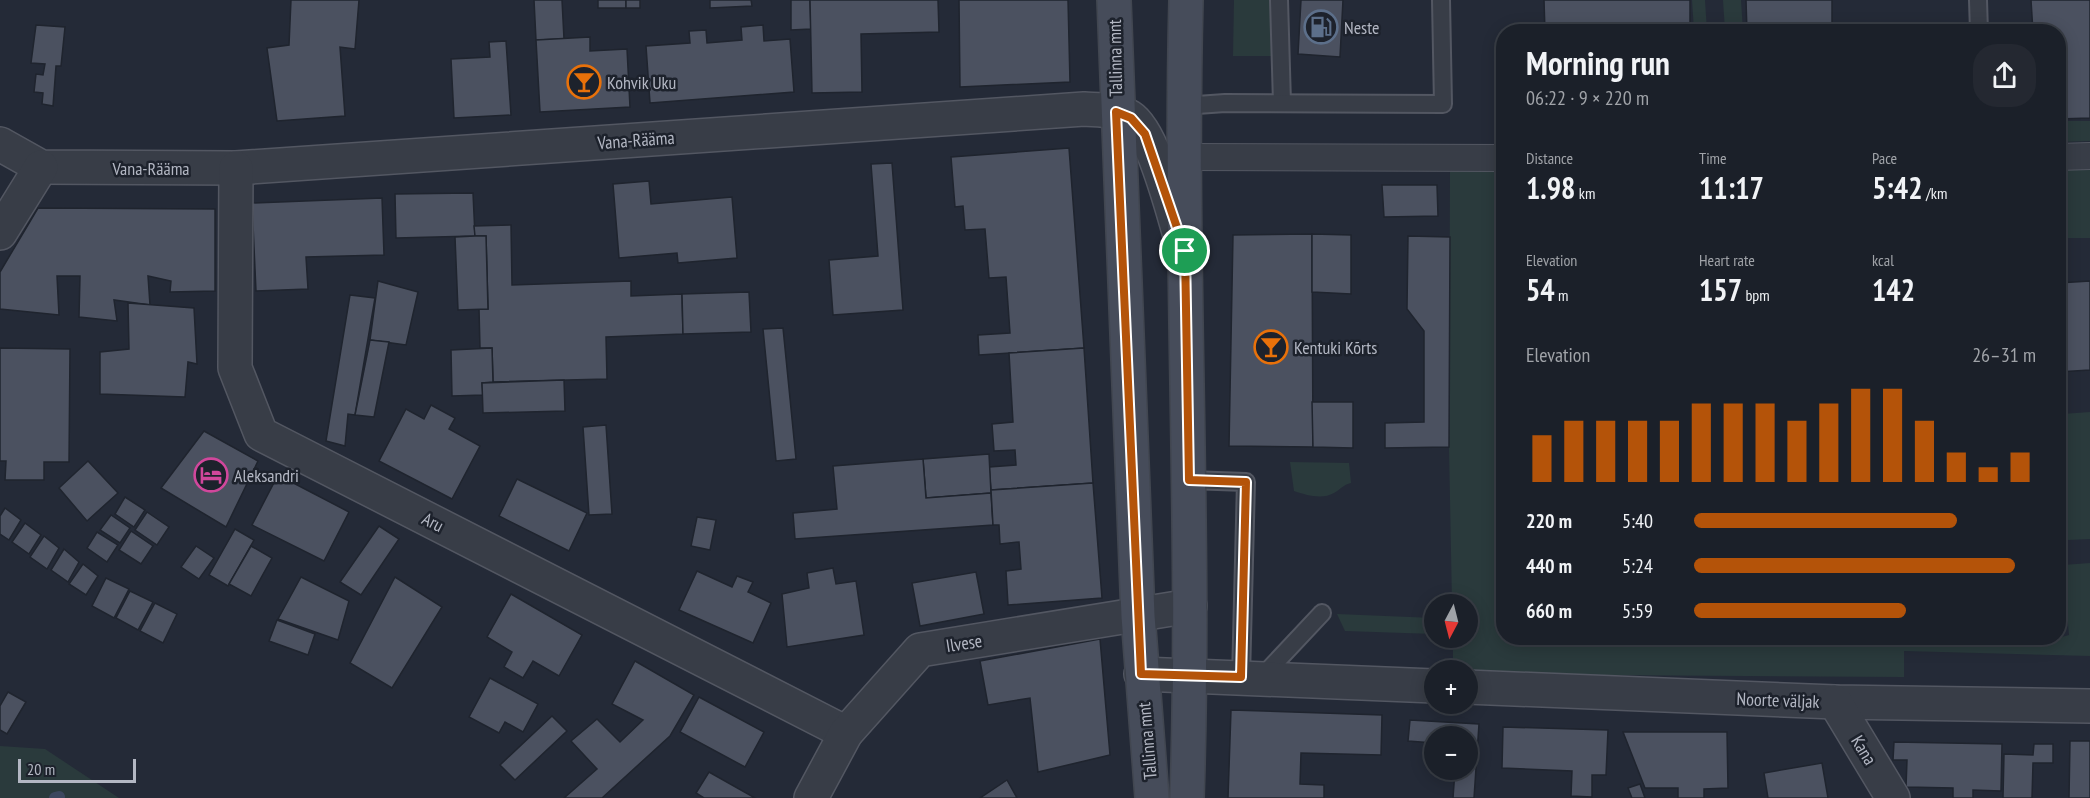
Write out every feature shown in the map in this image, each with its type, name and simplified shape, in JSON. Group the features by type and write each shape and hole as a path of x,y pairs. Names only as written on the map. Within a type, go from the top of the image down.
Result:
{"main road":[{"name":"Tallinna mnt","path":"1114,0 1116,112 1136,512 1138,615 1152,798"},
{"name":"Tallinna mnt","path":"1186,0 1183,157 1191,675 1187,798"}],"street":[{"name":"Vana-Rääma","path":"0,144 41,167 236,168 1084,109 1116,112 1131,118 1145,134 1185,251"},
{"path":"2066,157 2090,156"},
{"path":"1183,157 1496,158"},
{"path":"0,233 41,167"},
{"name":"Aru","path":"236,168 235,368 261,434 846,733"},
{"name":"Ilvese","path":"811,798 846,733 920,650 1190,606"},
{"path":"1141,674 1424,686"},
{"name":"Noorte väljak","path":"1478,687 1835,702 2090,706"},
{"name":"Kana","path":"1835,702 1893,798"}],"lane":[{"path":"1279,0 1282,103"},
{"path":"1183,106 1225,103 1443,104 1441,0"},
{"path":"1978,0 1979,24"},
{"path":"1189,480 1246,482 1251,678"},
{"path":"1251,678 1322,614"}],"shaded area":[{"path":"1234,0 1270,0 1271,56 1233,56"},
{"path":"1692,0 1705,0 1707,24 1694,24"},
{"path":"1723,0 1741,0 1743,24 1725,24"},
{"path":"2066,121 2090,121 2090,141 2066,142"},
{"path":"2066,166 2090,166 2090,238 2066,238"},
{"path":"1450,170 1496,170 1496,645 2066,645 2066,636 2069,635 2066,565 2090,563 2090,656 1904,651 1904,677 1478,674 1478,660 1453,660 1453,648 1478,648 1478,594 1452,594 1449,447"},
{"path":"2090,412 2090,539 2068,540 2066,414"},
{"path":"1290,462 1349,463 1351,483 1324,496 1294,491"},
{"path":"1337,614 1424,618 1424,634 1345,631"},
{"path":"0,746 45,749 119,798 0,798"}],"building":[{"path":"291,0 359,0 355,49 340,47 345,116 277,121 267,48 289,45"},
{"path":"534,0 562,0 564,39 536,40"},
{"path":"598,0 626,0 626,8 598,8"},
{"path":"626,0 640,0 640,8 626,8"},
{"path":"710,0 751,0 752,6 710,8"},
{"path":"791,0 810,0 811,29 791,30"},
{"path":"810,0 938,0 939,32 861,34 862,92 812,93"},
{"path":"959,0 1068,0 1070,82 960,87"},
{"name":"Neste","path":"1301,0 1343,0 1340,57 1298,54"},
{"path":"1544,0 1690,0 1690,24 1545,24"},
{"path":"1746,0 1832,0 1832,24 1747,24"},
{"path":"2031,0 2090,0 2090,118 2066,119 2066,24 2032,24"},
{"path":"36,25 65,27 61,66 56,66 53,106 42,104 43,93 34,92 36,74 43,75 45,64 31,63"},
{"path":"763,25 764,41 790,39 794,92 650,103 646,46 690,43 689,31 706,30 707,43 742,40 741,27"},
{"path":"590,37 590,51 627,49 630,107 540,112 536,40"},
{"path":"506,41 511,115 454,118 451,59 490,57 489,42"},
{"path":"1069,148 1084,348 979,355 978,335 1010,333 1006,277 989,278 985,229 965,230 963,206 955,207 951,157"},
{"path":"892,163 903,310 833,315 829,260 878,256 871,164"},
{"path":"649,181 651,204 732,197 737,258 678,263 677,253 619,258 613,184"},
{"path":"1382,185 1437,185 1438,216 1384,217"},
{"path":"473,193 475,236 396,238 395,194"},
{"path":"382,198 384,255 306,257 308,289 256,291 252,203"},
{"path":"38,208 215,209 215,291 170,292 171,281 148,276 150,305 114,300 117,321 79,317 80,276 57,276 59,315 0,309 0,272"},
{"path":"511,225 512,285 631,281 631,296 682,294 683,334 606,337 607,379 493,382 492,348 480,348 479,309 488,309 486,236 475,236 474,226"},
{"name":"Kentuki Kõrts","path":"1312,234 1313,447 1229,446 1233,235"},
{"path":"1312,234 1351,235 1351,294 1312,292"},
{"path":"486,236 488,309 458,310 455,237"},
{"path":"1408,236 1450,237 1449,447 1385,448 1385,423 1424,422 1424,331 1407,309"},
{"path":"378,281 418,292 406,345 370,340"},
{"path":"2090,281 2090,370 2066,372 2066,282"},
{"path":"749,292 751,332 683,334 682,294"},
{"path":"350,295 375,298 355,415 348,414 345,446 326,441"},
{"path":"128,303 194,308 197,364 188,362 185,397 100,394 100,352 129,349"},
{"path":"783,328 796,459 776,461 763,329"},
{"path":"370,340 389,342 374,417 355,415"},
{"path":"0,348 70,349 69,462 44,462 44,480 5,480 6,461 0,461"},
{"path":"492,348 493,382 482,383 483,395 452,396 451,350"},
{"path":"1084,348 1093,483 991,490 989,467 1016,465 1015,450 994,451 992,424 1013,422 1009,353"},
{"path":"564,380 565,411 483,413 482,383"},
{"path":"1312,402 1353,402 1353,448 1313,447"},
{"path":"431,405 455,418 449,429 480,446 452,499 379,461 406,409 424,419"},
{"path":"606,425 612,514 589,515 583,427"},
{"name":"Aleksandri","path":"204,431 258,461 226,527 161,488"},
{"path":"989,454 991,493 926,498 923,459"},
{"path":"923,459 926,498 991,493 993,525 795,539 793,513 837,509 833,466"},
{"path":"88,461 118,493 87,521 59,488"},
{"path":"278,475 349,512 324,561 252,525"},
{"path":"517,479 587,513 569,551 499,516"},
{"path":"1093,483 1102,598 1008,605 1006,571 1021,569 1019,542 1000,544 999,525 993,525 991,490"},
{"path":"125,497 145,510 134,527 115,514"},
{"path":"5,508 21,520 9,540 0,534 0,516"},
{"path":"147,512 169,527 157,545 135,530"},
{"path":"111,515 130,528 120,543 100,530"},
{"path":"697,517 716,520 710,550 691,546"},
{"path":"25,523 41,535 29,554 12,542"},
{"path":"379,526 399,539 361,595 340,582"},
{"path":"235,529 254,540 228,586 209,575"},
{"path":"131,531 153,546 141,564 119,550"},
{"path":"97,532 118,545 107,562 87,548"},
{"path":"44,536 59,548 47,569 30,557"},
{"path":"196,546 214,558 199,579 181,567"},
{"path":"251,546 272,558 251,596 229,584"},
{"path":"64,549 79,562 68,582 51,570"},
{"path":"83,564 98,576 86,595 69,584"},
{"path":"833,568 836,584 856,581 864,635 787,647 782,594 809,588 807,573"},
{"path":"697,571 732,587 737,576 753,582 748,592 771,603 753,643 679,610"},
{"path":"976,572 984,614 920,626 912,583"},
{"path":"301,577 349,601 338,640 278,619"},
{"path":"395,577 442,607 392,688 350,663"},
{"path":"106,578 129,589 114,618 92,606"},
{"path":"130,591 153,602 138,630 116,618"},
{"path":"511,594 582,635 559,676 533,661 523,678 504,667 512,652 487,637"},
{"path":"155,603 177,614 163,643 140,631"},
{"path":"277,620 315,634 308,655 269,641"},
{"path":"1100,639 1110,755 1038,772 1030,698 988,705 980,661"},
{"path":"635,661 694,695 670,736 602,798 564,798 597,769 571,741 597,719 620,742 643,720 612,704"},
{"path":"490,678 538,704 523,732 505,722 499,733 469,717"},
{"path":"8,692 26,702 7,734 0,730 0,706"},
{"path":"699,697 764,732 745,767 680,732"},
{"path":"1231,710 1382,715 1381,755 1301,753 1300,784 1324,785 1324,798 1228,798"},
{"path":"552,716 567,731 515,780 500,765"},
{"path":"1410,720 1479,724 1478,739 1478,726 1424,726 1424,742 1408,741"},
{"path":"1503,727 1608,730 1606,775 1592,775 1592,797 1571,796 1572,771 1502,768"},
{"path":"1623,732 1727,732 1728,788 1704,789 1704,798 1678,798 1678,788 1645,788"},
{"path":"2070,741 2090,741 2090,798 2069,798"},
{"path":"1894,742 2002,744 2001,791 1973,790 1973,798 1953,798 1953,788 1906,787 1907,760 1893,760"},
{"path":"2034,744 2053,744 2053,763 2033,763 2032,798 2003,798 2004,754 2033,755"},
{"path":"1822,763 1828,798 1768,798 1764,773"},
{"path":"709,772 755,798 704,798 696,793"},
{"path":"1007,780 1017,798 980,798"},
{"path":"1454,780 1475,780 1474,798 1453,798"},
{"path":"1640,784 1645,798 1632,798 1628,788"}],"waterway":[{"path":"55,798 59,797"}],"place":[{"name":"Neste","path":"1321,27"},
{"name":"Kohvik Uku","path":"584,82"},
{"name":"Kentuki Kõrts","path":"1271,347"},
{"name":"Aleksandri","path":"211,475"}],"route":[{"path":"1116,112 1131,118 1145,134 1185,251 1189,480 1246,482 1241,677 1141,674 1136,512 1116,112"}]}
